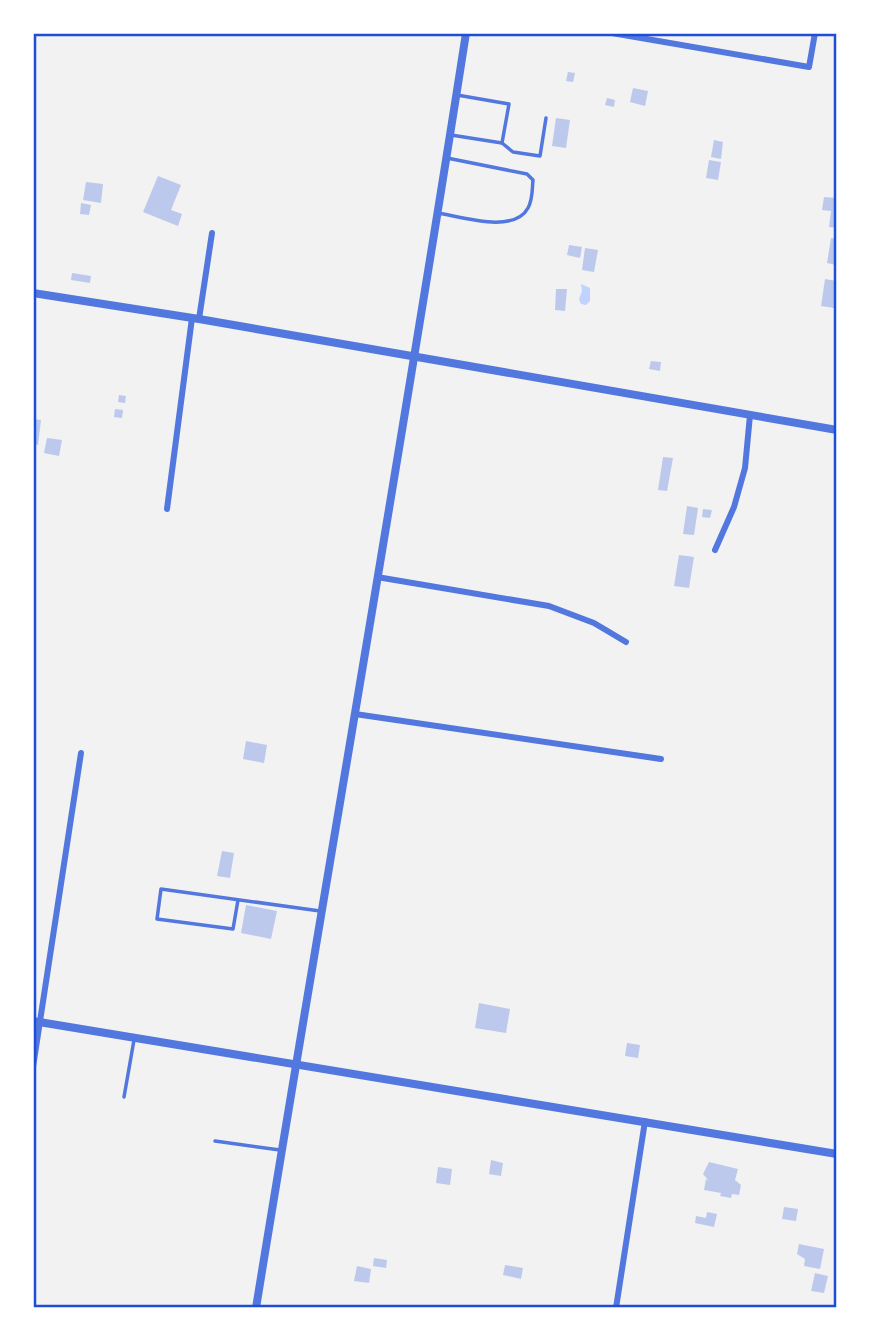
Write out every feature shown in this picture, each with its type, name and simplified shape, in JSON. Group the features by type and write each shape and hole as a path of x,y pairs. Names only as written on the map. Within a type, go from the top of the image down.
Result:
{"street":[{"path":"256,1308 416,357 466,33"},
{"path":"612,33 810,67 815,33"},
{"path":"167,509 196,318 212,233"},
{"path":"33,293 196,318 837,430"},
{"path":"715,550 734,507 745,468 750,415"},
{"path":"377,577 549,606 594,623 626,642"},
{"path":"355,714 661,759"},
{"path":"33,1067 37,1022 81,753"},
{"path":"37,1022 837,1154"},
{"path":"616,1308 645,1121"}],"lane":[{"path":"457,95 509,104 502,144"},
{"path":"450,135 502,144 513,152 540,156 546,118"},
{"path":"438,213 501,223 519,218 528,208 532,195 533,180 527,174 447,158"},
{"path":"238,900 233,929 157,919 161,889 238,900 322,912"},
{"path":"124,1097 134,1038"},
{"path":"215,1141 282,1150"}],"water":[{"path":"581,284 590,288 590,301 586,305 581,304 579,299"}],"building":[{"path":"568,72 575,73 573,82 566,81"},
{"path":"633,88 648,91 645,106 630,102"},
{"path":"607,98 615,100 614,107 605,105"},
{"path":"556,118 570,120 566,148 552,146"},
{"path":"714,140 723,142 721,159 711,157"},
{"path":"709,160 721,162 718,180 706,178"},
{"path":"158,176 181,185 171,210 182,214 178,226 143,212"},
{"path":"86,182 103,184 101,203 83,200"},
{"path":"824,197 837,198 837,228 829,227 831,211 822,210"},
{"path":"81,203 91,205 89,215 80,214"},
{"path":"831,238 837,239 836,265 827,263"},
{"path":"569,245 582,247 580,258 567,255"},
{"path":"585,248 598,250 594,272 582,270"},
{"path":"72,273 91,276 90,283 71,280"},
{"path":"825,279 837,281 834,308 821,306"},
{"path":"556,289 567,289 565,311 555,310"},
{"path":"651,361 661,362 660,371 649,369"},
{"path":"119,395 126,396 125,403 118,402"},
{"path":"115,409 123,410 122,418 114,417"},
{"path":"33,419 41,420 38,445 33,444"},
{"path":"47,438 62,440 59,456 44,453"},
{"path":"663,457 673,458 667,491 658,490"},
{"path":"687,506 698,508 694,535 683,534"},
{"path":"703,509 712,510 710,518 702,517"},
{"path":"679,555 694,557 689,588 674,586"},
{"path":"246,741 267,745 264,763 243,759"},
{"path":"222,851 234,853 230,878 217,876"},
{"path":"246,905 277,911 271,939 241,933"},
{"path":"479,1003 510,1009 506,1033 475,1028"},
{"path":"627,1043 640,1045 638,1058 625,1056"},
{"path":"491,1160 503,1163 501,1176 489,1174"},
{"path":"709,1162 738,1169 735,1180 741,1185 739,1195 732,1194 731,1198 704,1190 706,1179 709,1181 703,1174"},
{"path":"438,1167 452,1169 450,1185 436,1183"},
{"path":"784,1207 798,1209 796,1221 782,1219"},
{"path":"707,1212 717,1214 714,1227 695,1223 696,1216 706,1218"},
{"path":"799,1244 824,1249 820,1269 804,1266 805,1259 797,1254"},
{"path":"374,1258 387,1260 386,1268 373,1266"},
{"path":"505,1265 523,1268 521,1279 503,1275"},
{"path":"357,1266 371,1269 369,1283 354,1281"},
{"path":"815,1273 828,1276 824,1293 811,1291"}]}
